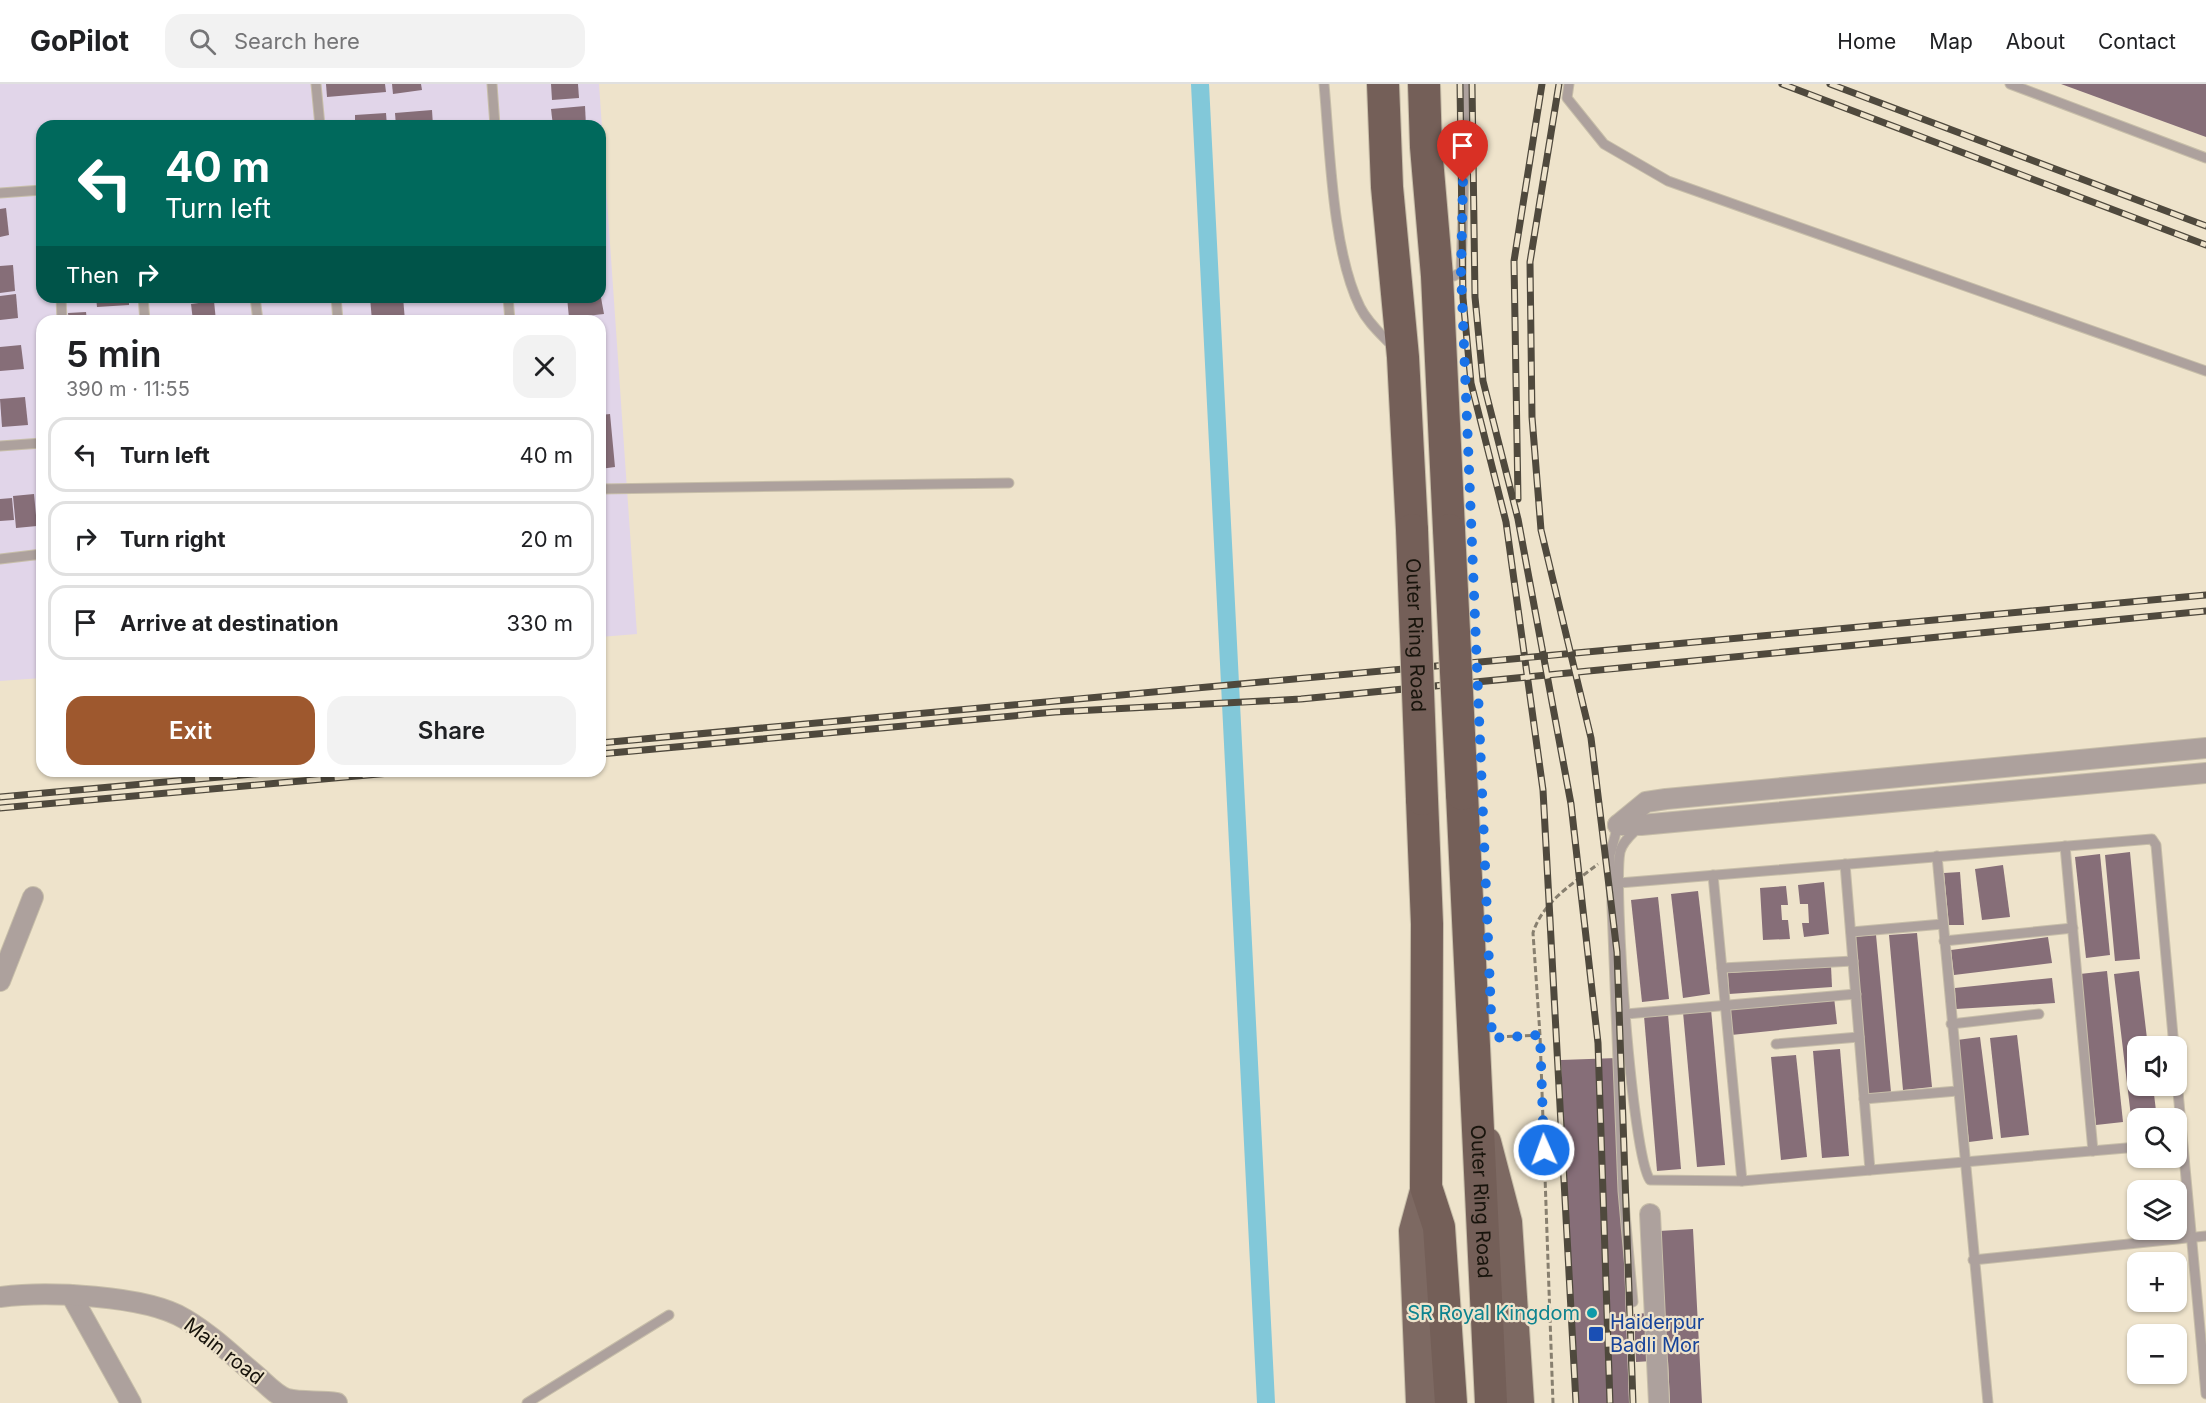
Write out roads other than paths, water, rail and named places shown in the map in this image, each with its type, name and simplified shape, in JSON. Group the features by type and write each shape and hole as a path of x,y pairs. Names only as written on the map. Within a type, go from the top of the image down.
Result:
{"highway":[{"name":"Outer Ring Road","path":"1383,84 1387,187 1403,357 1412,530 1427,924 1426,1187 1439,1227 1451,1403"},
{"name":"Outer Ring Road","path":"1424,84 1426,147 1437,276 1491,1403"},
{"path":"1426,147 1441,84"}],"main road":[{"name":"Outer Ring Road","path":"1477,1107 1506,1222 1519,1403"},
{"name":"Outer Ring Road","path":"1421,1403 1414,1231 1426,1187"}],"street":[{"path":"1618,825 1646,801 2206,748"},
{"path":"1618,825 1641,825 2206,772"},
{"path":"0,981 33,897"},
{"path":"1650,1214 1659,1403"},
{"name":"Main road","path":"0,1297 32,1293 104,1298 174,1313 207,1334 286,1399 337,1403"},
{"path":"71,1295 130,1403"}],"lane":[{"path":"316,84 319,120"},
{"path":"492,84 495,120"},
{"path":"1324,84 1342,257 1360,307 1372,325 1403,357"},
{"path":"1437,276 1454,276 1461,272 1467,84"},
{"path":"1569,84 1567,98 1604,144 1668,181 2206,371"},
{"path":"2010,84 2206,158"},
{"path":"0,193 36,190"},
{"path":"0,446 36,443"},
{"path":"606,489 1009,483"},
{"path":"0,559 36,555"},
{"path":"1646,801 1641,825 1620,850 1619,883 1631,1077 1645,1173 1656,1182 1742,1181 2127,1148"},
{"path":"1618,825 1610,855 1623,1191 1633,1302"},
{"path":"1619,883 2149,839 2154,842 2173,1036"},
{"path":"2065,846 2093,1150"},
{"path":"1937,856 1963,1161 1988,1403"},
{"path":"1845,864 1870,1170"},
{"path":"1713,875 1742,1181"},
{"path":"1851,932 1943,924"},
{"path":"1944,941 2073,928"},
{"path":"1722,968 1853,962"},
{"path":"1626,1014 1856,994"},
{"path":"1952,1024 2038,1014"},
{"path":"1776,1044 1859,1037"},
{"path":"1864,1099 1957,1091"},
{"path":"2183,1168 2192,1237 2206,1394"},
{"path":"1973,1260 2206,1236"},
{"path":"527,1403 669,1315"}],"waterway":[{"path":"1200,84 1266,1403"}],"railway":[{"path":"1460,84 1463,298 1471,383 1506,522 1543,790 1576,1403"},
{"path":"1472,84 1475,297 1483,381 1518,519 1571,804 1598,1043 1610,1403"},
{"path":"1518,499 1514,261 1542,84"},
{"path":"1559,84 1530,262 1532,417 1541,530 1591,738 1617,952 1633,1403"},
{"path":"1782,84 2206,245"},
{"path":"1830,84 2206,226"},
{"path":"606,742 2206,595"},
{"path":"606,753 1055,712 1301,699 2206,611"},
{"path":"0,797 221,777"},
{"path":"0,808 345,777"}],"place":[{"name":"SR Royal Kingdom","path":"1592,1313"},
{"name":"Haiderpur Badli Mor","path":"1596,1334"}]}
